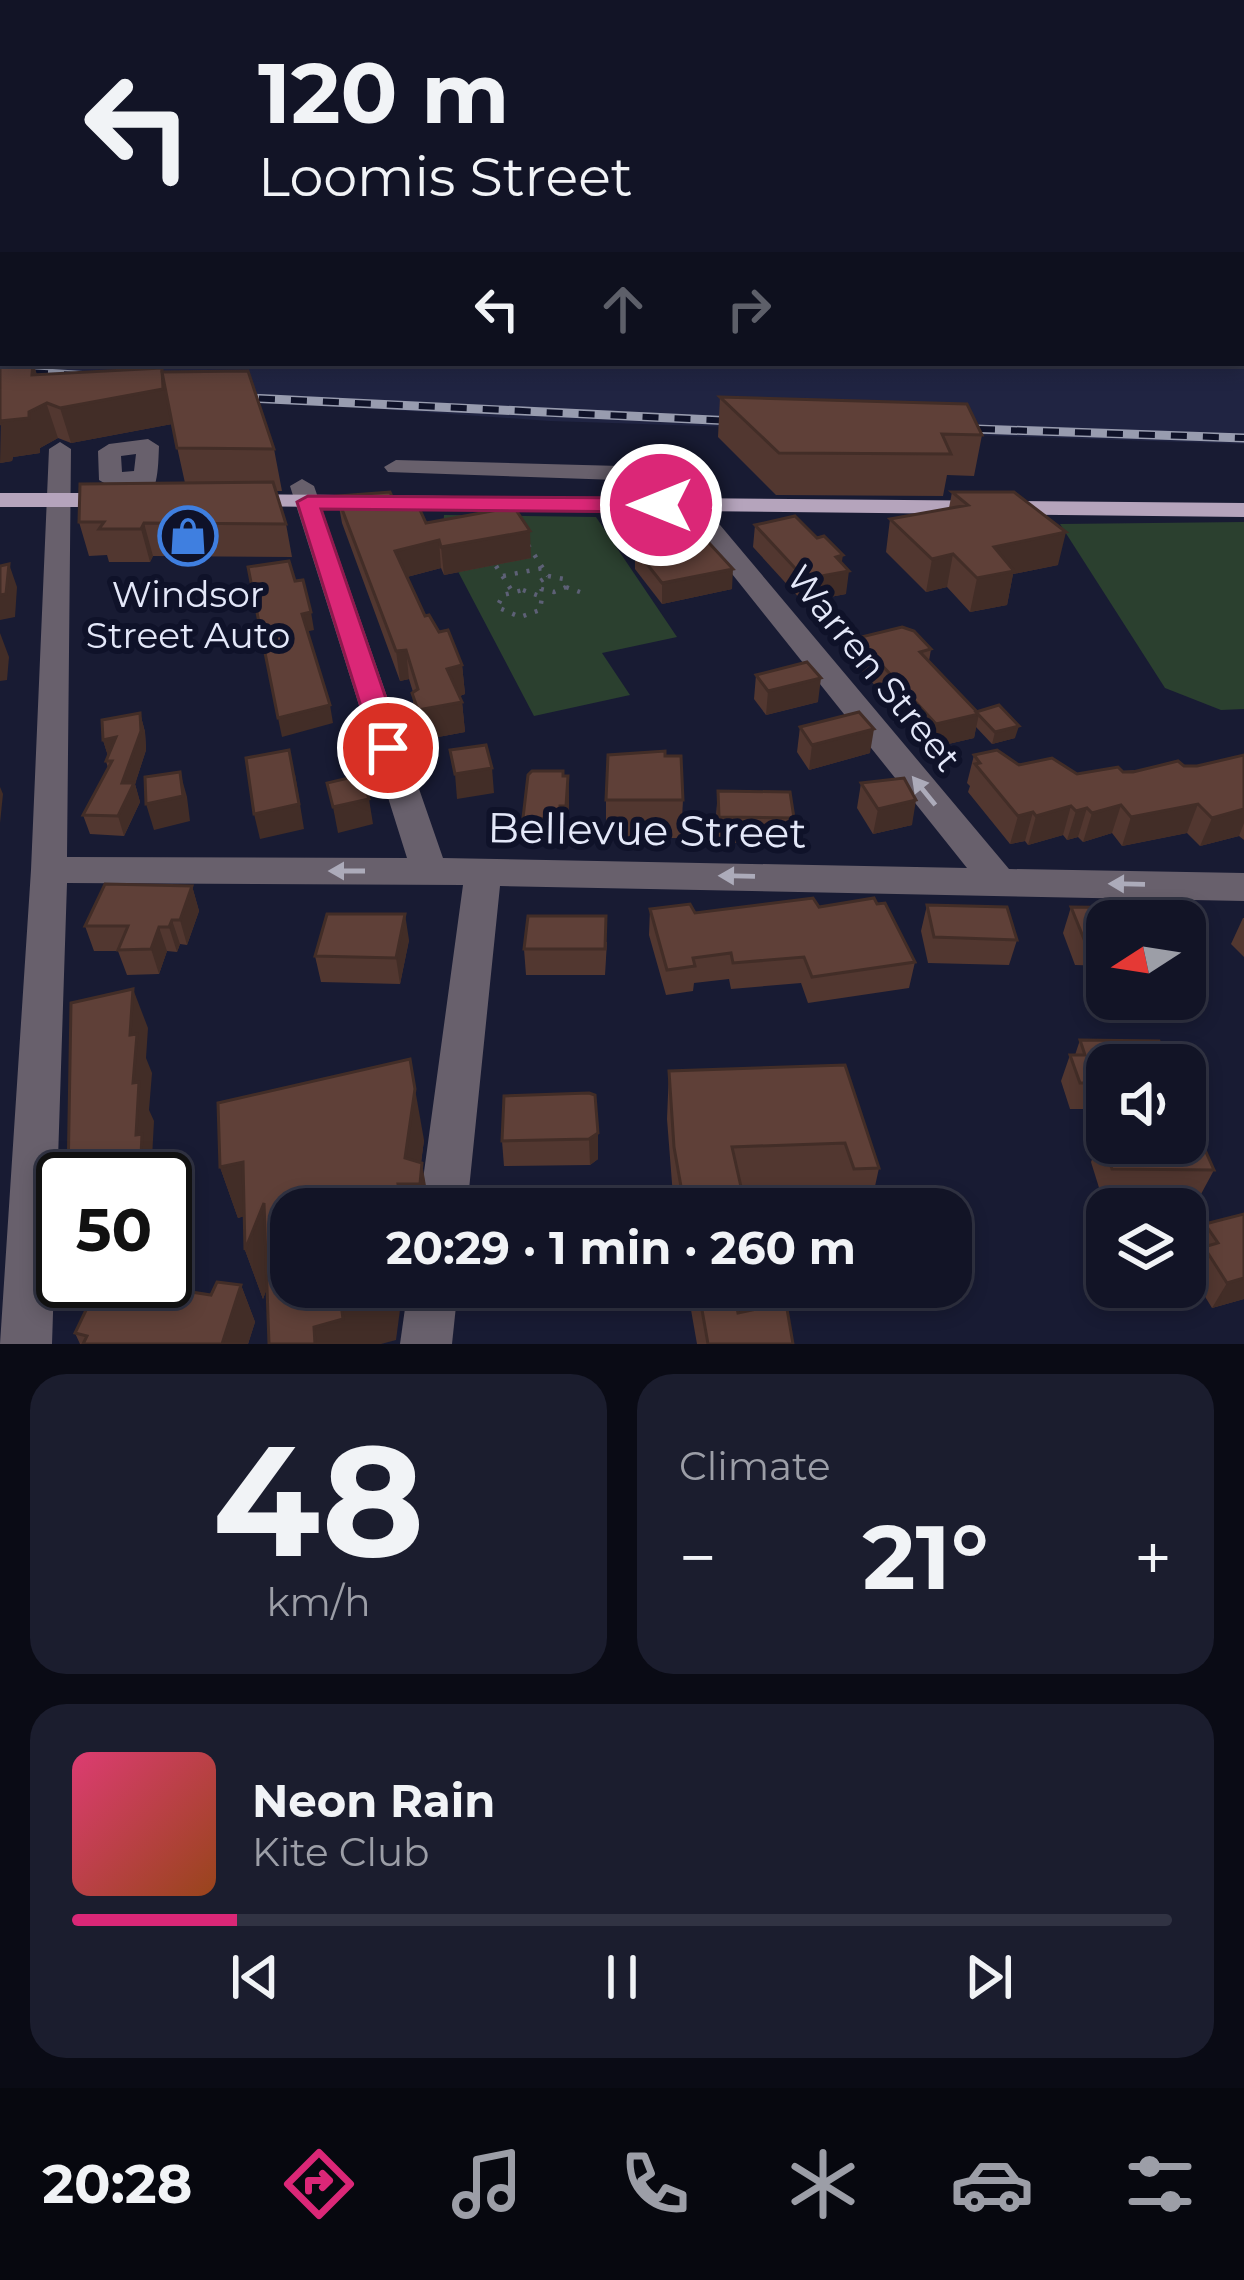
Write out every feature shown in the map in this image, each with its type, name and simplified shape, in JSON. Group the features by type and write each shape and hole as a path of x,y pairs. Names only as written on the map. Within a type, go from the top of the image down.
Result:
{"main road":[{"path":"0,500 146,492"},
{"path":"222,501 305,494 675,505 1244,510"}],"street":[{"path":"26,1344 49,870 60,448"},
{"name":"Warren Street","path":"396,467 658,474 675,505 998,881"},
{"path":"305,494 429,872"},
{"name":"Bellevue Street","path":"49,870 483,872 1244,887"},
{"path":"445,1188 483,872"},
{"path":"426,1344 430,1308"}],"path":[{"path":"519,531 548,576"},
{"path":"528,545 537,544"},
{"path":"496,566 512,591"},
{"path":"503,576 543,568"},
{"path":"566,587 564,579 548,576 539,582 540,592 544,601 540,610 512,616 500,611 496,603 512,591 540,592 566,587 580,592"}],"shaded area":[{"path":"0,366 1244,366 1244,444 550,421 0,382"}],"green space":[{"path":"444,515 596,517 677,637 602,653 630,695 534,716 442,541"},
{"path":"1244,522 1244,709 1221,710 1165,688 1060,524"}],"building":[{"path":"0,366 33,366 32,375 162,368 163,389 60,408 47,403 29,412 29,418 1,421 0,425"},
{"path":"248,371 274,449 177,448 162,372"},
{"path":"720,397 967,404 982,435 942,434 951,454 779,453"},
{"path":"273,482 286,524 144,523 141,529 99,529 104,522 79,522 80,484"},
{"path":"390,492 395,503 415,499 426,523 514,507 530,531 441,547 439,540 395,551 425,616 429,615 439,632 448,630 462,665 447,669 462,702 418,710 412,693 418,689 406,650 396,651 337,496"},
{"path":"952,492 1014,492 1066,532 994,547 1014,571 977,578 953,554 932,559 890,519 968,505"},
{"path":"795,516 843,555 836,557 849,571 805,579 755,525"},
{"path":"699,532 733,569 662,583 635,549"},
{"path":"289,561 295,581 303,580 311,612 302,614 330,705 278,718 248,567"},
{"path":"9,564 6,594 0,595 0,566"},
{"path":"902,627 914,631 931,649 920,652 979,714 936,724 857,638"},
{"path":"807,662 821,678 768,691 756,675"},
{"path":"999,705 1019,726 995,732 976,712"},
{"path":"859,712 874,729 812,745 800,727"},
{"path":"140,713 141,731 122,783 134,783 118,816 83,815 112,761 106,761 116,737 103,740 102,720"},
{"path":"486,745 492,768 455,774 450,750"},
{"path":"289,750 299,804 254,814 246,758"},
{"path":"997,750 1019,765 1052,758 1077,774 1118,767 1133,772 1178,761 1197,766 1244,755 1244,809 1212,818 1198,804 1131,817 1121,805 1092,813 1071,806 1018,816 975,764 980,763 974,755"},
{"path":"665,751 665,756 681,756 683,800 606,800 608,755"},
{"path":"532,771 563,771 568,776 566,806 560,806 559,819 523,818"},
{"path":"180,772 183,796 146,804 145,777"},
{"path":"361,775 369,799 333,807 327,783"},
{"path":"904,778 916,800 878,809 861,783"},
{"path":"718,791 790,792 794,818 719,817"},
{"path":"105,884 192,886 180,920 159,927 151,949 118,950 128,926 85,926"},
{"path":"813,898 819,907 874,898 877,904 885,903 915,962 812,977 804,957 733,963 731,953 693,958 695,966 667,970 650,909 690,904 695,913"},
{"path":"927,905 1007,907 1017,940 934,937"},
{"path":"1071,907 1086,907 1084,939"},
{"path":"327,914 405,914 396,958 315,956"},
{"path":"528,916 606,916 605,949 524,949"},
{"path":"133,989 130,1035 137,1034 133,1083 139,1082 136,1135 142,1134 141,1152 68,1152 71,1003"},
{"path":"1080,1040 1160,1044 1086,1044 1086,1083 1080,1083 1070,1055 1085,1055"},
{"path":"410,1059 415,1089 405,1158 422,1163 420,1184 270,1188 270,1308 342,1308 343,1319 314,1327 315,1344 269,1344 264,1203 245,1250 243,1162 220,1167 218,1103"},
{"path":"845,1065 879,1168 854,1169 845,1143 732,1147 741,1188 681,1188 669,1071"},
{"path":"595,1095 598,1133 589,1139 502,1141 504,1096"},
{"path":"1206,1152 1214,1170 1112,1169 1110,1164 1206,1164"},
{"path":"1244,1214 1244,1278 1227,1283 1206,1250 1218,1243 1206,1224"},
{"path":"217,1282 241,1285 222,1344 83,1344 87,1336 75,1333 87,1308 192,1308 192,1292 211,1295"},
{"path":"702,1308 737,1308 738,1313 787,1308 793,1344 708,1344"}],"railway":[{"path":"0,370 90,376"},
{"path":"227,397 755,422"},
{"path":"947,428 1244,438"}],"place":[{"name":"Windsor Street Auto","path":"188,536"}],"route":[{"path":"388,748 308,502 661,505"}]}
